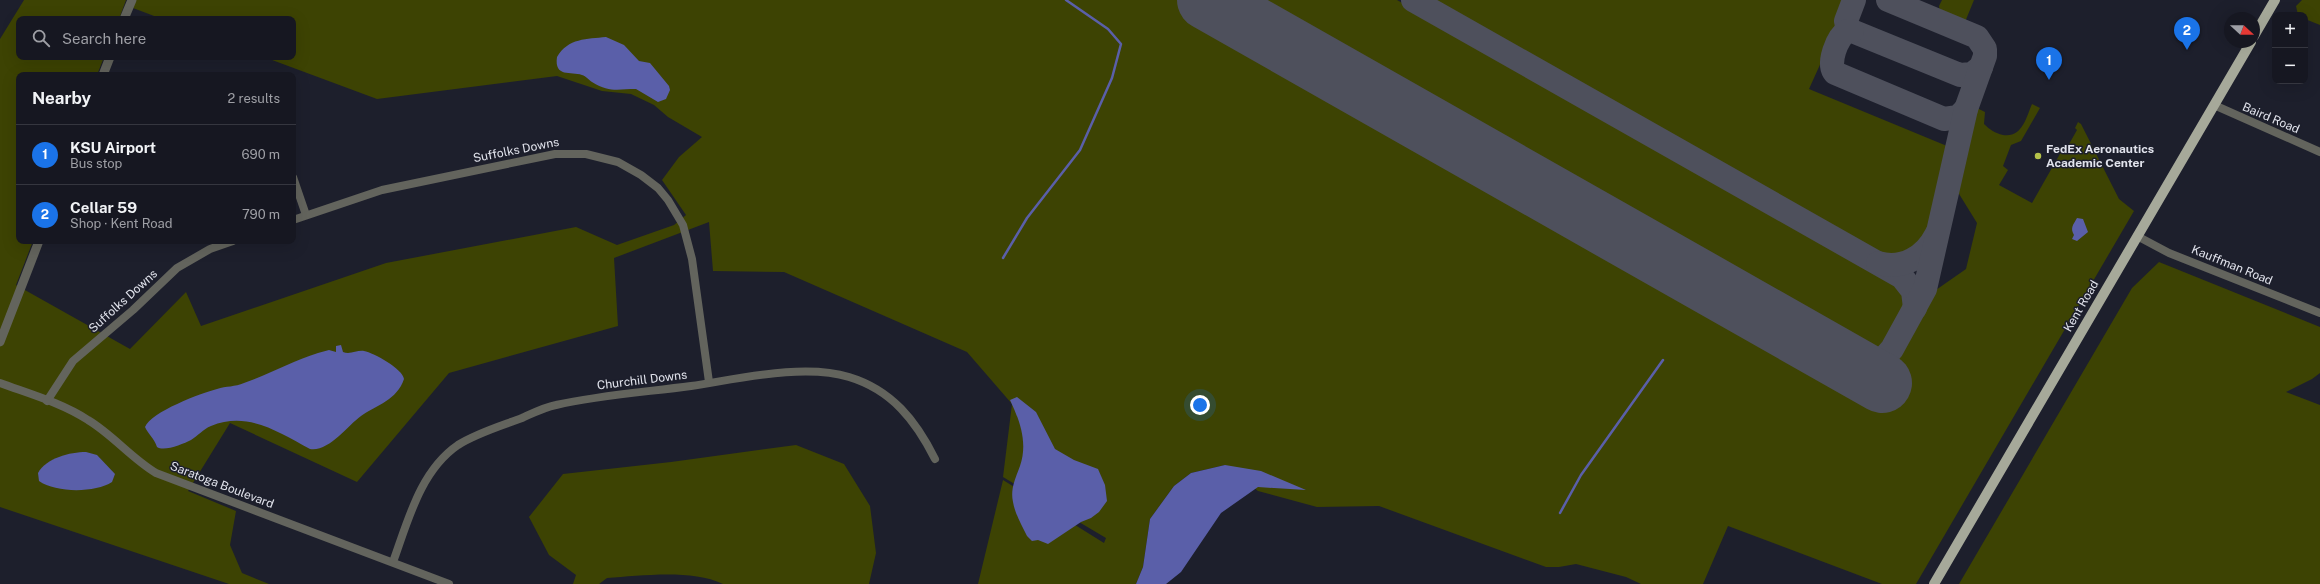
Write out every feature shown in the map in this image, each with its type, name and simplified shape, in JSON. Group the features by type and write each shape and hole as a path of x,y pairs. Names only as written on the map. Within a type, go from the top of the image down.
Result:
{"main road":[{"path":"2260,26 2275,0"},
{"name":"Kent Road","path":"1934,584 2247,48"}],"street":[{"path":"125,16 132,0"},
{"path":"104,72 109,60"},
{"name":"Baird Road","path":"2214,105 2320,152"},
{"name":"Suffolks Downs","path":"296,219 382,190 555,154 586,154 618,162 641,175 658,188 668,200 683,225 692,260 708,382"},
{"path":"296,186 306,215"},
{"name":"Kauffman Road","path":"2137,236 2169,253 2320,313"},
{"path":"0,342 38,244"},
{"name":"Suffolks Downs","path":"47,400 74,361 133,310 178,268 210,249 224,244"},
{"name":"Churchill Downs","path":"393,562 422,488 440,461 458,445 554,405 708,382 814,371 848,376 871,387 900,407 914,422 935,459"},
{"name":"Saratoga Boulevard","path":"0,383 47,400 89,420 135,458 156,473 449,584"}],"green space":[{"path":"24,0 126,0 120,16 16,16 16,60 103,60 98,72 16,72 16,244 32,244 16,285 130,349 186,292 201,326 386,263 576,227 617,245 674,225 686,215 662,180 679,157 702,137 668,117 654,105 631,94 602,91 557,76 377,99 272,60 296,60 296,16 154,16 133,8 136,0 1182,0 1876,393 1933,292 1966,269 1977,223 1956,189 1975,107 1985,112 1984,124 1988,128 2003,135 2009,135 2019,130 2025,121 2032,104 2040,108 2021,141 2011,145 2003,166 2008,170 1999,185 2032,203 2061,152 2064,153 2077,130 2075,128 2078,122 2081,124 2119,199 2134,211 1916,584 1882,584 1728,526 1703,584 1641,584 1626,577 1576,564 1559,567 1546,567 1379,506 1317,507 1258,491 1225,465 1191,473 1174,486 1150,519 1143,567 1136,584 978,584 1003,480 1104,543 1106,538 1003,477 1012,404 967,352 784,272 713,271 709,222 614,258 618,326 449,373 357,482 230,423 188,491 236,511 230,545 242,573 269,584 229,584 0,507 0,39"},
{"path":"1234,0 1397,0 1895,283 1901,288 1907,297 1906,308 1893,333 1881,349 1866,355 1857,353"},
{"path":"1429,0 1845,0 1828,47 1809,89 1947,146 1946,161 1933,212 1924,237 1917,246 1907,253 1894,256 1878,254"},
{"path":"1942,0 1974,0 1965,22 1940,12 1939,6"},
{"path":"2302,0 2320,0 2320,25 2308,20 2308,12 2297,12 2296,6"},
{"path":"2159,262 2320,327 2320,373 2312,379 2286,392 2320,405 2320,584 1959,584 2132,288"},
{"path":"796,445 844,464 870,506 876,553 869,584 723,584 696,576 650,575 607,578 599,584 573,584 576,575 549,555 529,517 563,474 671,462"}],"water":[{"path":"606,37 624,45 639,61 650,63 669,86 670,90 666,99 658,102 636,89 614,90 604,88 586,77 564,72 558,68 557,57 567,46 578,41"},
{"path":"2077,218 2083,219 2088,232 2077,241 2072,239 2074,235 2072,226"},
{"path":"341,345 343,352 348,353 364,351 381,358 394,366 404,379 397,392 392,397 361,416 331,443 324,447 310,449 274,430 250,422 238,421 225,422 211,426 188,442 164,449 157,447 145,427 149,421 157,415 177,404 210,391 241,384 318,353 329,350 336,352 336,346"},
{"path":"1017,397 1036,412 1055,449 1074,460 1098,469 1105,485 1107,501 1099,512 1048,544 1038,540 1032,541 1027,536 1017,515 1013,502 1013,488 1020,466 1023,449 1020,424 1010,400"},
{"path":"86,452 97,455 115,474 112,482 105,486 96,488 76,490 55,488 39,481 38,473 47,463 59,457 73,453"},
{"path":"1225,465 1261,471 1306,490 1258,487 1221,513 1181,572 1166,584 1136,584 1143,567 1150,519 1174,486 1191,473"}],"waterway":[{"path":"1003,258 1027,218 1080,150 1112,78 1121,44 1108,29 1066,0"},
{"path":"1560,513 1581,475 1663,360"}],"taxiway":[{"path":"1413,0 1902,277 1913,291 1915,308"},
{"path":"1854,0 1846,21 1847,26 1852,31 1960,75 1972,74 1981,67"},
{"path":"1840,359 1869,364 1884,358 1892,349 1925,289 1966,109 1985,56 1985,49 1977,37 1888,0"},
{"path":"1852,31 1847,31 1843,34 1834,51 1832,63 1835,73 1944,119 1958,117 1966,109"},
{"path":"1878,263 1896,265 1912,260 1926,250 1936,235"}],"runway":[{"path":"1207,0 1882,383"}],"place":[{"name":"Cellar 59","path":"2187,50"},
{"name":"KSU Airport","path":"2049,80"},
{"name":"FedEx Aeronautics Academic Center","path":"2038,156"}]}
